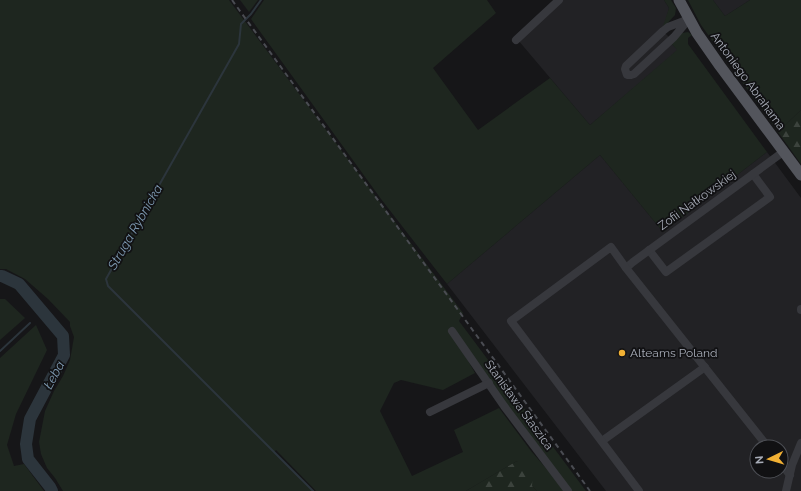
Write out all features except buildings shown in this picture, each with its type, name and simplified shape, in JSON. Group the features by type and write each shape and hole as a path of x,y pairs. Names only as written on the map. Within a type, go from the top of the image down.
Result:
{"main road":[{"name":"Antoniego Abrahama","path":"679,0 697,32 720,66 801,175"}],"street":[{"path":"516,40 559,0"},
{"path":"689,19 674,37 634,74 627,75 625,69 626,66 663,31 668,27 689,19"},
{"name":"Zofii Nałkowskiej","path":"626,268 783,152"},
{"path":"649,250 666,272 770,197 753,174"},
{"path":"640,491 512,321 611,247 762,439"},
{"name":"Stanisława Staszica","path":"452,332 504,406 568,491"},
{"path":"602,441 705,367"},
{"path":"430,412 489,384"},
{"path":"786,491 792,465 801,443"}],"shaded area":[{"path":"562,0 664,0 669,8 663,31 678,50 590,125 518,40"},
{"path":"713,0 750,0 725,16"},
{"path":"767,152 801,198 801,491 606,491 447,284 600,155 663,232"}],"green space":[{"path":"0,0 229,0 463,313 459,321 586,491 568,491 454,336 475,373 443,390 401,380 394,383 380,411 412,476 463,452 454,430 499,408 531,451 566,491 537,491 532,486 517,461 466,491 316,491 276,450 274,452 313,491 63,491 47,468 41,454 39,442 45,411 70,360 74,337 70,322 48,299 25,279 6,269 0,269"},
{"path":"240,0 258,0 249,12"},
{"path":"264,0 487,0 496,13 433,68 478,130 550,78 590,125 677,50 671,43 682,33 688,32 692,35 688,38 688,44 767,152 663,232 600,155 447,284 381,199 251,19"},
{"path":"664,0 671,0 676,8 675,15 662,29 669,8"},
{"path":"688,0 713,0 725,16 750,0 801,0 801,110 778,132 701,25"},
{"path":"801,110 801,164 778,132"},
{"path":"0,299 5,299 25,318 0,340"},
{"path":"36,325 47,350 16,414 7,445 14,466 24,464 44,491 0,491 0,358"},
{"path":"517,461 533,471 532,486 537,491 466,491"}],"waterway":[{"name":"Struga Rybnicka","path":"261,0 251,14 241,24 239,44 106,279 108,286 313,491"},
{"name":"Łeba","path":"0,276 19,284 63,336 64,355 30,419 26,444 28,459 52,491"},
{"path":"0,351 30,323"}],"railway":[{"path":"232,0 590,491"}],"place":[{"name":"Alteams Poland","path":"622,353"}]}
